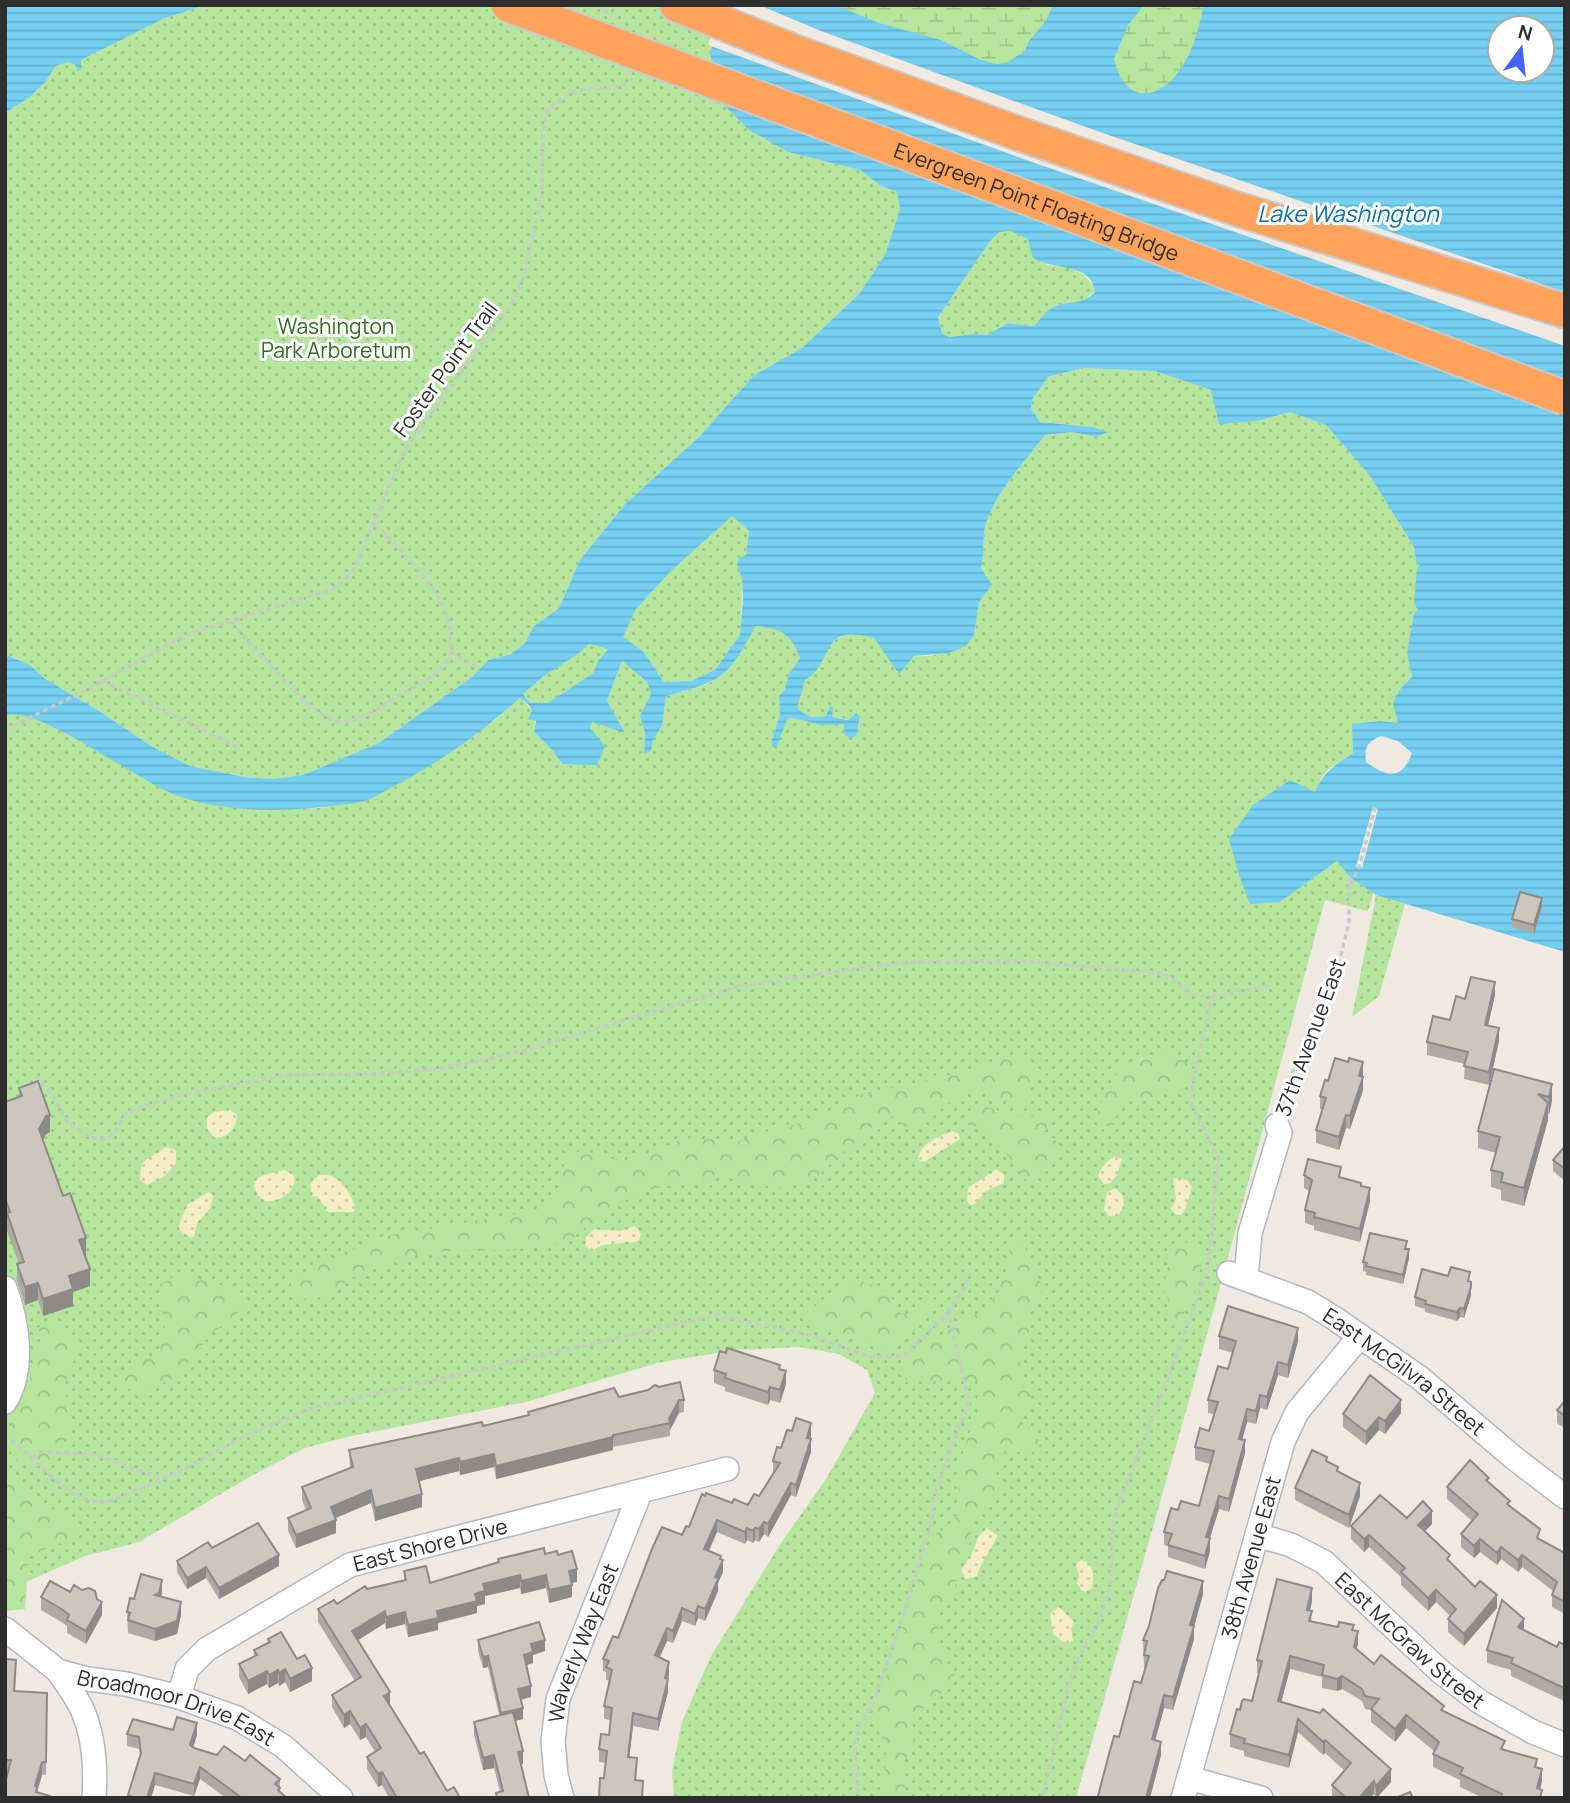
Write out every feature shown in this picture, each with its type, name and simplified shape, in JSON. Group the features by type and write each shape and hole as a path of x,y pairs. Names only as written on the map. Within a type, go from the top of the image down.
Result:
{"highway":[{"name":"Evergreen Point Floating Bridge","path":"508,5 1565,398"},
{"path":"677,5 793,51 1017,133 1224,204 1565,311"}],"street":[{"name":"37th Avenue East","path":"1238,1276 1280,1133 1277,1125"},
{"name":"East McGilvra Street","path":"1238,1276 1308,1302 1360,1336 1420,1378 1514,1458 1565,1497"},
{"path":"5,1288 16,1325 17,1357 14,1377 5,1402"},
{"name":"38th Avenue East","path":"1186,1788 1283,1443 1297,1412 1360,1336"},
{"name":"East Shore Drive","path":"179,1697 187,1670 207,1649 350,1565 727,1469"},
{"name":"Waverly Way East","path":"562,1798 556,1775 553,1741 558,1699 640,1493"},
{"name":"East McGraw Street","path":"1257,1535 1291,1545 1324,1562 1442,1673 1480,1702 1532,1732 1565,1745"},
{"name":"Broadmoor Drive East","path":"5,1629 58,1671 179,1697 237,1718 283,1746 341,1798"},
{"path":"58,1671 82,1709 93,1746 94,1798"},
{"path":"1186,1788 1261,1798"}],"path":[{"path":"597,5 621,24"},
{"name":"Foster Point Trail","path":"5,730 192,633 332,589 342,582 355,567 407,448 512,303 522,284 541,195 543,134 547,111 562,97 587,88 611,89 630,82 635,75"},
{"path":"230,621 306,703 335,721 361,718 434,675 447,664 451,652 449,622 440,599 396,545 375,525"},
{"path":"451,652 479,669"},
{"path":"103,681 239,748"},
{"path":"1349,886 1359,868 1375,808"},
{"name":"37th Avenue East","path":"1277,1125 1297,1059 1318,1018 1339,963 1349,922 1349,876"},
{"path":"35,1077 52,1094 68,1121 84,1134 103,1139 114,1134 125,1115 137,1108 181,1095 286,1075 371,1074 438,1069 508,1055 736,988 860,968 908,962 1017,961 1163,973 1196,996 1212,998 1267,986"},
{"path":"1042,1798 1069,1684 1081,1653 1098,1624 1110,1589 1113,1526 1119,1503 1209,1266 1218,1157 1192,1105 1192,1086 1212,998"},
{"path":"5,1434 64,1488 87,1500 106,1503 166,1478 252,1432 313,1408 717,1315 811,1335 869,1357 904,1356 948,1313 964,1289 969,1275"},
{"path":"858,1798 855,1742 873,1704 905,1610 932,1520 933,1499 969,1401 948,1313"},
{"path":"32,1458 41,1452 97,1455 166,1478"}],"green space":[{"name":"Washington Park Arboretum","path":"206,5 722,5 710,54 788,152 860,170 881,186 897,192 900,209 885,255 859,294 802,348 754,375 699,437 625,504 580,560 559,608 533,627 525,643 511,654 488,660 472,677 379,743 303,775 273,779 244,777 190,766 153,747 20,660 5,654 5,113 30,97 56,66 68,62 75,65 165,18"},
{"path":"820,5 1076,5 1063,48 993,69"},
{"path":"1099,5 1215,5 1206,54 1135,114 1074,68"},
{"path":"1012,231 1028,239 1032,257 1048,265 1069,267 1084,275 1095,291 1083,301 1058,305 1034,326 1008,323 987,335 949,337 942,333 938,317 991,240 1000,232"},
{"path":"1082,368 1155,371 1211,390 1257,421 1290,412 1326,425 1370,476 1414,547 1416,562 1420,565 1418,610 1407,653 1412,677 1401,688 1398,724 1380,721 1353,724 1353,753 1329,769 1321,778 1280,902 1337,861 1379,873 1368,911 1325,900 1191,1393 1076,1798 674,1798 672,1771 682,1722 711,1656 781,1543 826,1479 875,1393 867,1370 839,1354 800,1347 735,1350 657,1363 526,1402 351,1436 305,1448 253,1475 139,1542 85,1556 5,1591 5,716 17,713 49,725 221,806 320,808 494,721 520,698 533,713 534,732 562,764 592,722 624,732 607,701 622,661 647,682 651,694 641,716 645,733 644,753 651,751 653,740 662,726 666,696 701,686 722,675 738,657 756,625 784,634 793,643 800,658 779,696 780,715 771,742 776,748 788,716 807,722 843,723 857,734 860,717 854,715 848,720 816,717 796,708 805,680 816,669 831,645 843,636 862,634 905,654 922,656 950,652 974,635 979,601 991,585 981,568 986,523 1004,488 1045,435 1072,432 1097,437 1107,433 1092,427 1040,422 1031,408 1033,398 1048,377"},
{"path":"731,515 749,531 746,555 739,570 742,579 741,635 715,670 691,681 664,682 644,652 622,637 636,609 672,570"},
{"path":"589,644 608,649 598,661 593,673 548,704 530,703 523,694"},
{"path":"1376,895 1405,904 1379,996 1352,1017"},
{"path":"1170,1051 1191,1066 1182,1091 1123,1100 1112,1128 1095,1120 1107,1089 1122,1065"},
{"path":"1017,1057 1036,1073 1025,1107 967,1088 914,1132 887,1113 812,1181 777,1188 724,1177 645,1190 606,1211 567,1242 512,1250 447,1251 405,1257 361,1273 320,1297 294,1300 290,1280 375,1238 545,1209 561,1183 566,1149 614,1159 642,1157 684,1138 740,1141 807,1121 865,1093 922,1082"},
{"path":"975,1104 1027,1118 1048,1111 1052,1125 1041,1134 1055,1139 1060,1163 1043,1166 1033,1185 1021,1175 990,1131 963,1122"},
{"path":"1014,1240 1021,1242 1031,1257 1042,1288 1028,1315 1029,1332 1019,1362 1031,1390 1028,1409 1019,1420 1032,1430 1041,1444 1030,1455 1005,1449 1003,1461 996,1472 1000,1490 988,1499 972,1526 970,1542 958,1570 955,1590 939,1612 938,1644 954,1675 947,1688 918,1712 913,1725 915,1739 903,1765 906,1798 879,1798 886,1751 872,1718 933,1535 950,1526 962,1505 956,1476 978,1404 977,1381 906,1382 904,1356 982,1311 998,1293 1011,1254 1008,1247"},
{"path":"1188,1242 1199,1244 1203,1258 1194,1293 1180,1322 1170,1327 1171,1306 1163,1288 1173,1245"},
{"path":"179,1273 238,1290 248,1300 232,1319 211,1333 194,1357 171,1379 138,1395 120,1384 136,1356 157,1356 165,1320 159,1285"},
{"path":"859,1280 890,1292 896,1312 909,1314 922,1301 936,1309 909,1335 886,1349 804,1324 804,1315 835,1290"},
{"path":"51,1320 61,1333 82,1348 69,1370 63,1393 72,1401 68,1439 48,1462 22,1466 5,1446 5,1440 29,1382 36,1356 45,1342 38,1328"},
{"path":"5,1466 34,1498 72,1521 80,1535 29,1556 25,1609 5,1611"}],"sand":[{"path":"230,1110 237,1114 233,1128 227,1134 214,1138 207,1128 207,1117 214,1112"},
{"path":"953,1131 959,1134 960,1139 924,1162 918,1160 926,1144"},
{"path":"166,1147 176,1150 176,1163 165,1176 147,1185 140,1180 143,1162"},
{"path":"1116,1156 1122,1159 1117,1175 1110,1183 1104,1184 1098,1176 1099,1173 1107,1162"},
{"path":"996,1169 1004,1175 1004,1183 986,1191 975,1204 970,1205 967,1201 968,1188"},
{"path":"285,1170 294,1176 293,1187 280,1198 264,1201 254,1187 255,1182 264,1175"},
{"path":"319,1175 331,1176 344,1185 353,1200 353,1212 328,1212 318,1197 312,1196 310,1184"},
{"path":"1173,1178 1187,1180 1192,1187 1181,1215 1176,1215 1171,1209 1176,1199"},
{"path":"1116,1188 1123,1196 1124,1207 1118,1215 1109,1216 1104,1210 1107,1192"},
{"path":"209,1192 213,1196 211,1207 197,1223 194,1237 191,1238 179,1230 187,1205"},
{"path":"635,1226 641,1234 635,1242 602,1245 591,1251 585,1245 586,1237 594,1229 620,1231"},
{"path":"987,1528 997,1535 995,1540 977,1576 966,1579 961,1570 972,1554 978,1537"},
{"path":"1081,1560 1089,1564 1093,1575 1092,1588 1085,1592 1077,1583 1079,1577 1076,1564"},
{"path":"1059,1607 1074,1622 1071,1629 1073,1640 1068,1643 1053,1634 1050,1613"}],"water":[{"path":"5,5 206,5 165,18 81,60 81,70 78,71 75,65 68,62 56,66 30,97 5,113"},
{"name":"Lake Washington","path":"722,5 835,5 879,23 941,40 981,60 998,64 1008,62 1025,51 1028,42 1046,21 1053,5 1144,5 1128,25 1114,59 1126,84 1134,91 1143,93 1163,87 1182,67 1193,45 1204,5 1565,5 1565,952 1376,895 1351,878 1337,861 1280,902 1250,904 1229,839 1253,805 1290,780 1315,792 1326,774 1353,753 1352,724 1380,721 1398,723 1393,703 1401,688 1412,677 1407,653 1414,614 1418,610 1414,603 1417,569 1420,565 1416,562 1414,547 1370,476 1326,425 1290,412 1257,421 1219,424 1211,390 1155,371 1082,368 1048,377 1033,398 1031,408 1040,422 1092,427 1108,432 1097,437 1072,432 1045,435 1004,488 991,511 984,534 981,568 992,585 979,602 974,635 966,646 949,653 914,656 899,674 874,638 844,636 830,646 815,672 805,680 797,708 807,715 817,717 826,716 830,706 833,707 832,717 848,720 856,713 860,716 857,734 851,739 845,735 844,724 822,725 788,717 776,749 771,742 780,715 779,696 800,658 793,643 784,634 756,626 738,657 722,675 701,686 666,696 662,726 653,740 651,751 644,754 645,733 640,716 651,694 647,682 622,661 607,701 625,733 592,722 590,728 605,746 597,765 562,764 534,732 536,721 528,719 532,711 520,698 444,757 372,798 349,804 259,810 200,802 164,790 40,721 19,715 5,716 5,654 30,665 44,678 153,747 190,766 244,777 273,779 303,775 379,743 472,677 488,660 511,654 525,643 533,627 559,608 580,560 625,504 699,437 754,375 802,348 859,294 885,255 900,209 897,192 881,186 860,170 788,152 749,130 724,105 710,54","holes":["1011,231 1028,239 1032,257 1086,275 1095,292 1081,301 1053,307 1034,326 1008,323 987,335 949,337 942,333 938,317 991,240 1000,232","732,516 749,531 746,555 739,558 737,564 742,579 743,600 740,635 715,670 691,681 664,682 644,652 623,637 636,609 672,570","589,644 608,649 598,661 593,673 548,703 530,703 523,694 544,676","1381,736 1398,741 1412,753 1403,768 1393,774 1380,771 1366,762 1367,746"]}],"pier":[{"path":"719,5 759,5 821,31 1097,131 1565,292 1565,346 1029,161 708,45"},
{"path":"1373,807 1378,809 1362,868 1356,867"}],"building":[{"path":"1520,892 1542,898 1534,925 1512,919"},
{"path":"1471,977 1495,982 1485,1025 1499,1028 1489,1072 1464,1066 1468,1052 1427,1042 1433,1016 1450,1020 1456,996 1465,999"},
{"path":"1335,1058 1348,1062 1349,1058 1363,1062 1359,1076 1363,1077 1350,1116 1346,1115 1339,1137 1316,1130 1326,1098 1320,1096"},
{"path":"1494,1069 1552,1084 1549,1097 1538,1094 1548,1103 1524,1188 1501,1182 1503,1173 1491,1170 1500,1137 1478,1131"},
{"path":"38,1081 50,1115 46,1116 39,1129 63,1196 70,1193 86,1238 79,1240 90,1269 69,1276 73,1289 43,1299 38,1283 25,1287 17,1264 24,1262 7,1213 10,1212 5,1198 5,1102 22,1096 19,1088"},
{"path":"1565,1146 1565,1169 1553,1160"},
{"path":"1308,1159 1341,1167 1339,1177 1370,1188 1360,1229 1314,1217 1315,1213 1305,1210 1312,1180 1304,1175"},
{"path":"1370,1233 1407,1241 1405,1249 1409,1249 1403,1275 1366,1266 1367,1263 1363,1262"},
{"path":"1451,1267 1470,1272 1468,1281 1471,1282 1471,1287 1464,1309 1460,1308 1457,1312 1425,1304 1426,1301 1415,1297 1422,1269 1448,1276"},
{"path":"1228,1306 1298,1328 1288,1365 1278,1362 1267,1397 1260,1395 1256,1411 1247,1409 1239,1439 1245,1440 1229,1499 1219,1496 1206,1537 1210,1538 1205,1556 1168,1545 1172,1534 1164,1532 1171,1508 1178,1510 1181,1501 1199,1506 1214,1451 1195,1447 1200,1428 1209,1431 1218,1402 1208,1400 1218,1366 1228,1369 1236,1341 1219,1336"},
{"path":"727,1348 780,1365 779,1369 786,1371 780,1390 770,1387 768,1392 725,1378 726,1374 714,1370 720,1351 726,1353"},
{"path":"1370,1375 1401,1400 1385,1421 1379,1417 1366,1432 1343,1414"},
{"path":"680,1382 684,1400 679,1400 669,1419 670,1423 496,1466 494,1454 460,1462 459,1458 416,1469 422,1494 375,1508 371,1490 331,1507 336,1520 296,1535 288,1518 311,1508 302,1487 353,1467 349,1450 482,1422 483,1426 529,1415 528,1412 614,1388 619,1397 648,1390 655,1385 659,1387"},
{"path":"1565,1401 1565,1416 1557,1410"},
{"path":"796,1418 811,1423 807,1438 811,1439 796,1485 791,1483 768,1524 764,1522 759,1529 755,1528 753,1531 747,1528 745,1532 717,1520 704,1549 721,1556 720,1559 723,1560 705,1609 698,1606 695,1614 682,1608 673,1631 667,1628 655,1655 669,1662 665,1678 668,1679 658,1719 633,1713 628,1757 637,1758 635,1780 643,1781 642,1798 599,1798 600,1778 604,1778 607,1751 599,1749 601,1734 609,1735 612,1708 604,1706 612,1670 606,1667 609,1661 603,1659 613,1636 618,1638 662,1527 682,1535 686,1526 689,1527 702,1494 705,1496 706,1493 732,1503 734,1499 748,1505 754,1494 759,1496 780,1463 773,1461 777,1447 781,1448 787,1430 792,1431"},
{"path":"1312,1450 1327,1457 1326,1461 1338,1467 1337,1471 1360,1483 1349,1515 1295,1488"},
{"path":"1470,1460 1489,1478 1486,1480 1510,1501 1507,1504 1540,1529 1537,1538 1565,1553 1565,1602 1552,1595 1557,1582 1522,1555 1518,1560 1501,1547 1497,1553 1480,1539 1474,1546 1461,1534 1478,1514 1447,1487"},
{"path":"1380,1495 1407,1518 1423,1501 1432,1511 1418,1525 1450,1555 1447,1559 1475,1587 1480,1581 1497,1595 1464,1634 1448,1619 1456,1609 1436,1590 1428,1598 1401,1572 1405,1568 1369,1535 1364,1539 1351,1526"},
{"path":"258,1523 279,1555 219,1588 206,1567 187,1578 177,1561 208,1542 212,1548"},
{"path":"544,1548 545,1554 557,1551 558,1555 572,1551 577,1569 569,1571 572,1585 549,1590 546,1575 521,1581 520,1575 483,1584 485,1591 475,1594 477,1601 437,1611 438,1618 408,1625 405,1612 386,1617 385,1611 352,1631 390,1692 384,1696 420,1754 424,1752 447,1791 454,1787 460,1798 397,1798 382,1772 378,1774 367,1757 381,1748 366,1724 360,1728 350,1711 344,1715 332,1695 361,1677 318,1609 334,1600 337,1604 365,1586 367,1589 406,1580 404,1571 426,1566 430,1583 499,1562 498,1559"},
{"path":"1167,1571 1203,1581 1190,1625 1194,1626 1173,1697 1164,1695 1152,1739 1161,1742 1146,1798 1103,1798 1098,1796 1114,1736 1119,1737 1134,1681 1141,1683 1149,1656 1144,1655 1147,1641 1143,1640 1158,1588"},
{"path":"141,1574 162,1580 159,1593 155,1595 181,1602 177,1621 155,1629 128,1620 130,1598 134,1599"},
{"path":"1277,1579 1312,1588 1307,1610 1312,1611 1309,1621 1338,1627 1339,1622 1354,1625 1352,1630 1358,1631 1354,1647 1374,1664 1381,1655 1444,1706 1441,1710 1505,1741 1501,1749 1537,1759 1535,1767 1542,1769 1537,1788 1542,1790 1540,1798 1501,1798 1502,1794 1460,1774 1463,1768 1433,1754 1439,1742 1406,1715 1395,1729 1371,1709 1379,1699 1365,1696 1362,1689 1342,1676 1337,1679 1322,1675 1324,1665 1290,1656 1278,1701 1320,1713 1323,1709 1391,1769 1376,1786 1374,1781 1359,1798 1346,1798 1332,1785 1351,1763 1298,1719 1289,1755 1244,1743 1245,1739 1230,1734 1242,1701 1252,1701 1262,1661 1257,1660"},
{"path":"50,1581 70,1592 74,1585 82,1590 89,1588 95,1591 97,1599 102,1602 86,1631 67,1620 69,1615 63,1610 41,1597"},
{"path":"1502,1600 1524,1619 1518,1627 1557,1647 1559,1642 1565,1645 1564,1688 1511,1663 1513,1658 1487,1650"},
{"path":"539,1622 545,1640 531,1644 533,1652 524,1655 531,1686 518,1689 523,1708 501,1713 488,1656 483,1657 478,1640"},
{"path":"281,1632 297,1659 305,1655 312,1668 290,1679 285,1669 269,1675 267,1671 248,1681 239,1664 257,1655 254,1650 270,1642 268,1639"},
{"path":"5,1659 16,1660 14,1691 47,1693 46,1762 42,1762 35,1786 36,1792 50,1798 5,1798 5,1784 11,1760 5,1760"},
{"path":"513,1712 523,1751 518,1752 529,1798 497,1798 496,1793 503,1791 494,1755 483,1758 474,1722"},
{"path":"177,1717 197,1723 190,1745 194,1748 217,1755 224,1746 245,1761 250,1755 280,1779 275,1784 287,1798 242,1798 200,1767 194,1784 155,1773 147,1798 128,1795 141,1753 139,1737 127,1734 133,1719 173,1730"},
{"path":"1410,1792 1413,1798 1396,1798"}]}
